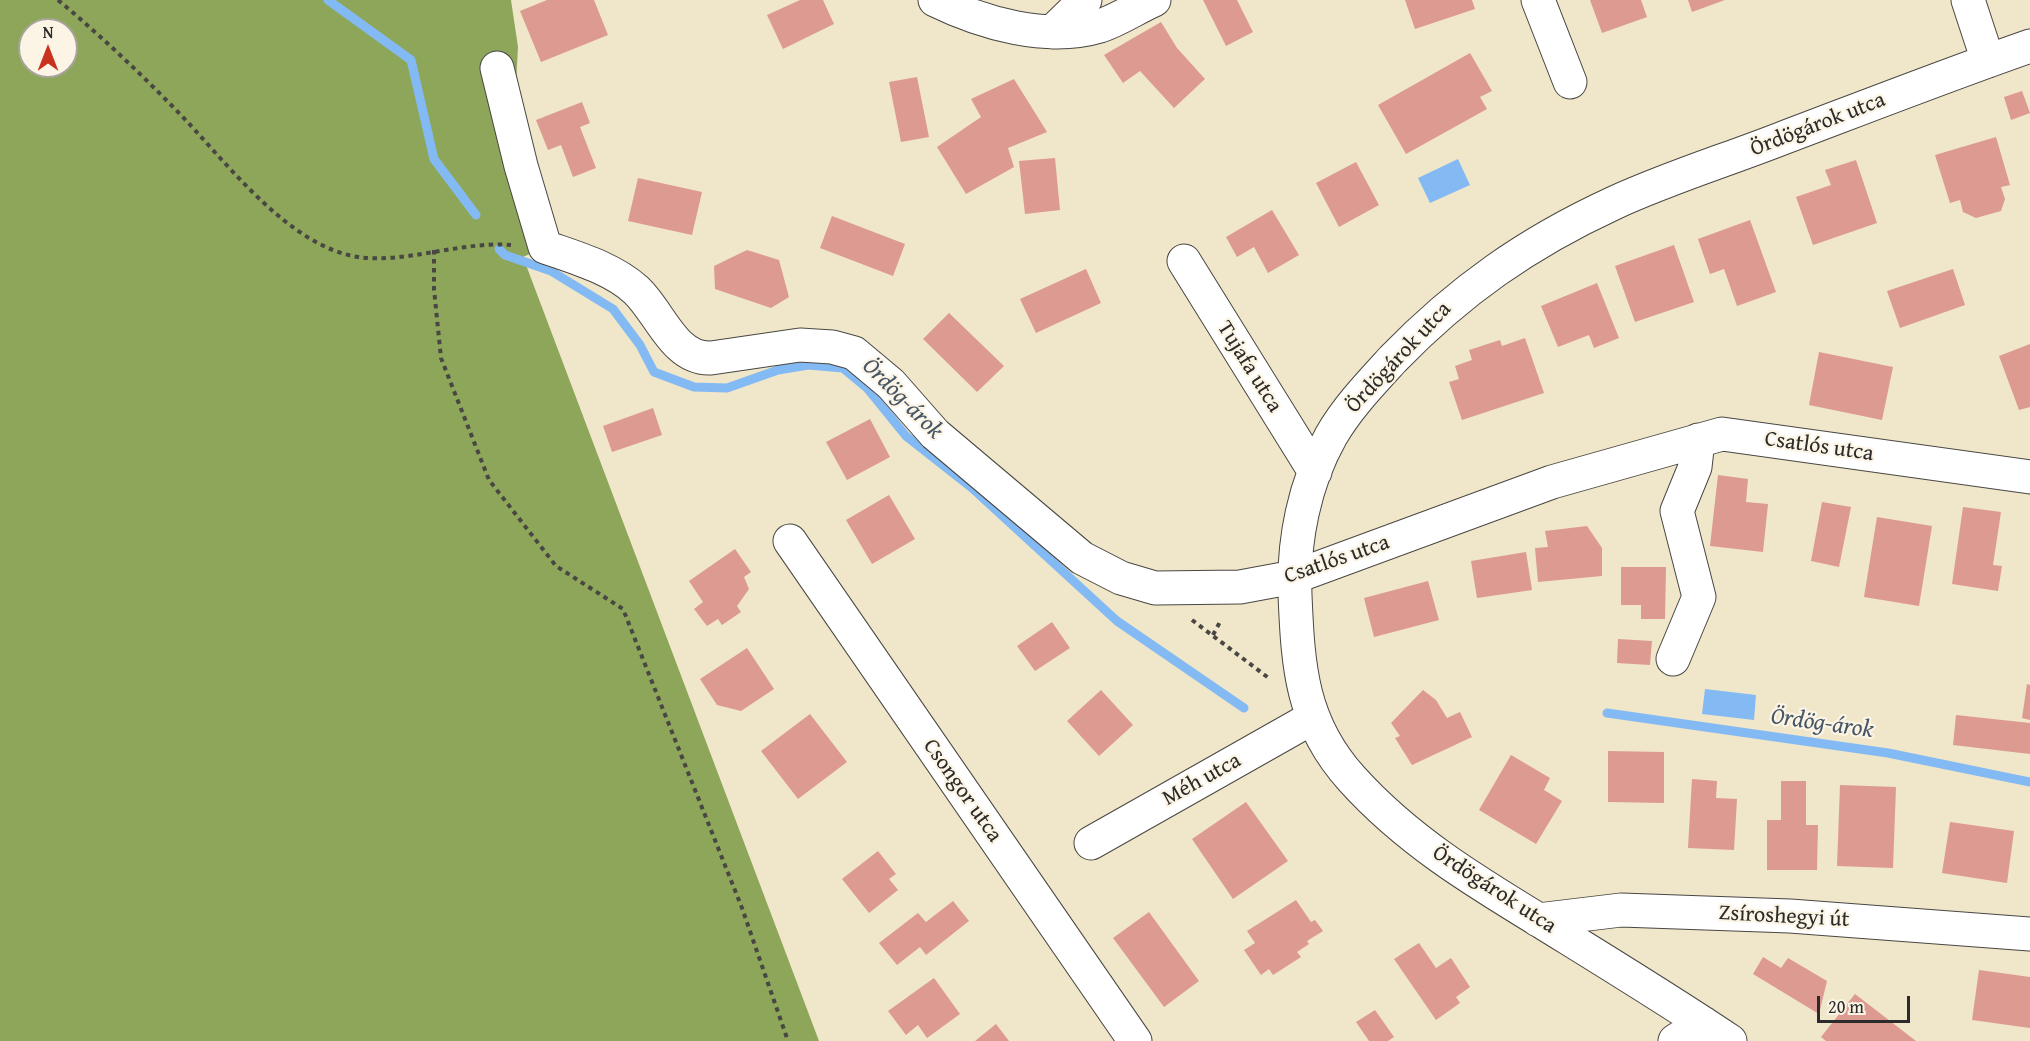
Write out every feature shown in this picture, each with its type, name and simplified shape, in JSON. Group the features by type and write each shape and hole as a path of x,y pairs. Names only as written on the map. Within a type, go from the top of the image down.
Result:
{"street":[{"path":"935,0 958,11 996,23 1052,32 1099,26 1154,0"},
{"path":"1052,32 1085,0"},
{"path":"1538,0 1570,82"},
{"path":"1968,0 1988,60"},
{"name":"Ördögárok utca","path":"1730,1041 1459,872 1400,826 1350,778 1330,750 1312,718 1303,692 1297,642 1294,577 1300,523 1315,472 1332,434 1379,374 1445,308 1470,287 1524,250 1618,201 2030,46"},
{"path":"497,68 521,166 545,247"},
{"name":"Csatlós utca","path":"545,247 586,262 624,280 638,291 681,346 697,357 711,358 800,345 832,347 854,354 891,384 935,434 1082,558 1121,578 1155,588 1240,587 1294,577 1552,482 1722,434 2030,477"},
{"name":"Tujafa utca","path":"1184,261 1315,472"},
{"path":"1673,659 1699,597 1677,511 1695,467 1698,440"},
{"name":"Csongor utca","path":"790,541 1135,1041"},
{"name":"Méh utca","path":"1091,843 1312,718"},
{"name":"Zsíroshegyi út","path":"1538,920 1632,911 1790,916 2030,934"},
{"path":"1676,1041 1703,1023"}],"path":[{"path":"58,0 94,29 154,87 267,205 295,229 316,243 336,251 367,257 487,244 545,247"},
{"path":"434,250 434,289 441,358 489,480 556,566 623,609 742,908 788,1041"},
{"path":"1155,588 1177,610 1270,679 1312,718"}],"green space":[{"path":"0,0 511,0 518,47 513,139 545,247 523,257 819,1041 0,1041"}],"water":[{"path":"1458,159 1470,185 1430,203 1418,178"},
{"path":"1705,689 1756,695 1754,720 1702,714"}],"building":[{"path":"547,0 594,0 608,35 541,62 520,11"},
{"path":"800,0 823,0 834,24 783,49 767,15"},
{"path":"1203,0 1237,0 1253,32 1226,46"},
{"path":"1405,0 1472,0 1475,9 1415,29"},
{"path":"1590,0 1641,0 1647,17 1602,33"},
{"path":"1688,0 1725,0 1692,12"},
{"path":"1161,22 1177,48 1205,79 1174,108 1140,71 1123,83 1104,55"},
{"path":"1470,53 1492,91 1480,97 1487,109 1406,154 1378,105"},
{"path":"917,77 929,137 901,142 889,82"},
{"path":"1014,79 1047,132 1008,148 1014,167 966,194 937,147 981,117 971,99"},
{"path":"2022,91 2030,113 2011,120 2004,97"},
{"path":"582,102 590,123 580,127 596,168 573,177 561,145 548,150 536,120"},
{"path":"1996,137 2010,185 2001,187 2005,199 2001,211 1976,218 1963,212 1960,200 1950,203 1935,155"},
{"path":"1055,158 1060,210 1025,214 1019,161"},
{"path":"1856,160 1877,223 1813,245 1796,197 1831,185 1825,170"},
{"path":"1356,162 1379,205 1339,227 1316,183"},
{"path":"638,178 702,192 692,235 628,221"},
{"path":"1272,210 1299,255 1268,273 1254,247 1237,257 1226,237"},
{"path":"832,216 905,244 893,276 820,248"},
{"path":"1750,220 1776,292 1737,306 1724,269 1710,274 1698,239"},
{"path":"1674,245 1694,302 1635,322 1615,266"},
{"path":"747,250 779,260 789,297 771,308 715,289 714,266"},
{"path":"1086,269 1101,303 1036,333 1020,299"},
{"path":"1953,269 1965,305 1900,328 1887,291"},
{"path":"1597,283 1619,338 1594,348 1589,335 1558,347 1541,306"},
{"path":"949,313 1004,366 977,392 923,339"},
{"path":"1525,338 1544,393 1462,420 1449,382 1459,379 1455,366 1472,360 1469,350 1500,340 1502,346"},
{"path":"2030,344 2030,407 2019,410 1999,356"},
{"path":"1819,352 1893,367 1882,420 1809,405"},
{"path":"653,408 662,435 612,452 603,426"},
{"path":"870,419 890,457 847,480 826,442"},
{"path":"1718,475 1748,479 1746,502 1768,504 1763,552 1710,546"},
{"path":"889,495 915,539 872,564 846,520"},
{"path":"1822,502 1851,507 1839,567 1811,561"},
{"path":"1963,507 2001,512 1993,565 2002,566 1998,591 1952,584"},
{"path":"1877,517 1932,526 1919,606 1864,597"},
{"path":"1587,526 1602,548 1602,576 1538,582 1535,548 1548,547 1545,531"},
{"path":"735,549 751,572 744,577 749,589 737,606 741,612 722,625 718,619 707,626 694,609 703,602 689,581"},
{"path":"1526,552 1532,590 1477,598 1471,561"},
{"path":"1621,567 1666,567 1665,619 1641,619 1641,605 1621,605"},
{"path":"1428,581 1439,620 1374,637 1364,598"},
{"path":"1052,622 1070,648 1035,671 1017,646"},
{"path":"1618,639 1652,641 1650,665 1617,663"},
{"path":"747,648 774,689 741,711 717,705 700,679"},
{"path":"2027,684 2030,685 2030,720 2022,718"},
{"path":"1101,690 1133,725 1099,756 1067,721"},
{"path":"1423,690 1436,700 1447,718 1460,712 1472,737 1412,765 1395,738 1400,736 1391,723"},
{"path":"810,714 847,762 798,799 761,751"},
{"path":"1956,715 2030,723 2030,754 1953,745"},
{"path":"1608,751 1664,752 1664,803 1608,802"},
{"path":"1511,755 1550,778 1544,790 1562,801 1536,844 1479,810"},
{"path":"1692,779 1717,781 1716,798 1737,799 1734,850 1688,848"},
{"path":"1781,781 1806,781 1806,825 1818,825 1817,870 1767,870 1767,820 1781,820"},
{"path":"1840,785 1896,787 1893,868 1837,866"},
{"path":"1246,802 1288,861 1233,899 1192,839"},
{"path":"1950,822 2014,831 2007,883 1942,873"},
{"path":"878,851 896,874 889,879 898,890 869,913 842,879"},
{"path":"1296,900 1311,922 1315,920 1323,931 1307,941 1309,944 1297,952 1301,957 1273,975 1269,969 1261,975 1244,950 1255,943 1247,931"},
{"path":"953,901 969,921 926,955 920,947 897,965 879,943 918,913 926,922"},
{"path":"1149,912 1199,981 1164,1007 1113,938"},
{"path":"1419,943 1436,968 1451,958 1470,987 1456,997 1460,1003 1436,1020 1394,959"},
{"path":"1763,957 1781,968 1788,958 1827,981 1819,1014 1753,974"},
{"path":"1979,970 2030,977 2030,1028 1972,1020"},
{"path":"934,978 960,1014 927,1038 918,1025 906,1035 888,1011"},
{"path":"1855,994 1916,1041 1826,1041 1821,1037"},
{"path":"1375,1010 1394,1037 1388,1041 1369,1041 1356,1022"},
{"path":"996,1024 1009,1041 975,1041"}],"waterway":[{"name":"Ördög-árok","path":"328,0 411,60 434,159 476,215"},
{"name":"Ördög-árok","path":"499,249 505,255 551,271 613,309 640,345 654,372 694,387 727,388 778,370 808,365 843,368 867,388 906,436 972,488 1117,621 1244,708"},
{"name":"Ördög-árok","path":"1607,713 1888,753 2030,782"}]}
